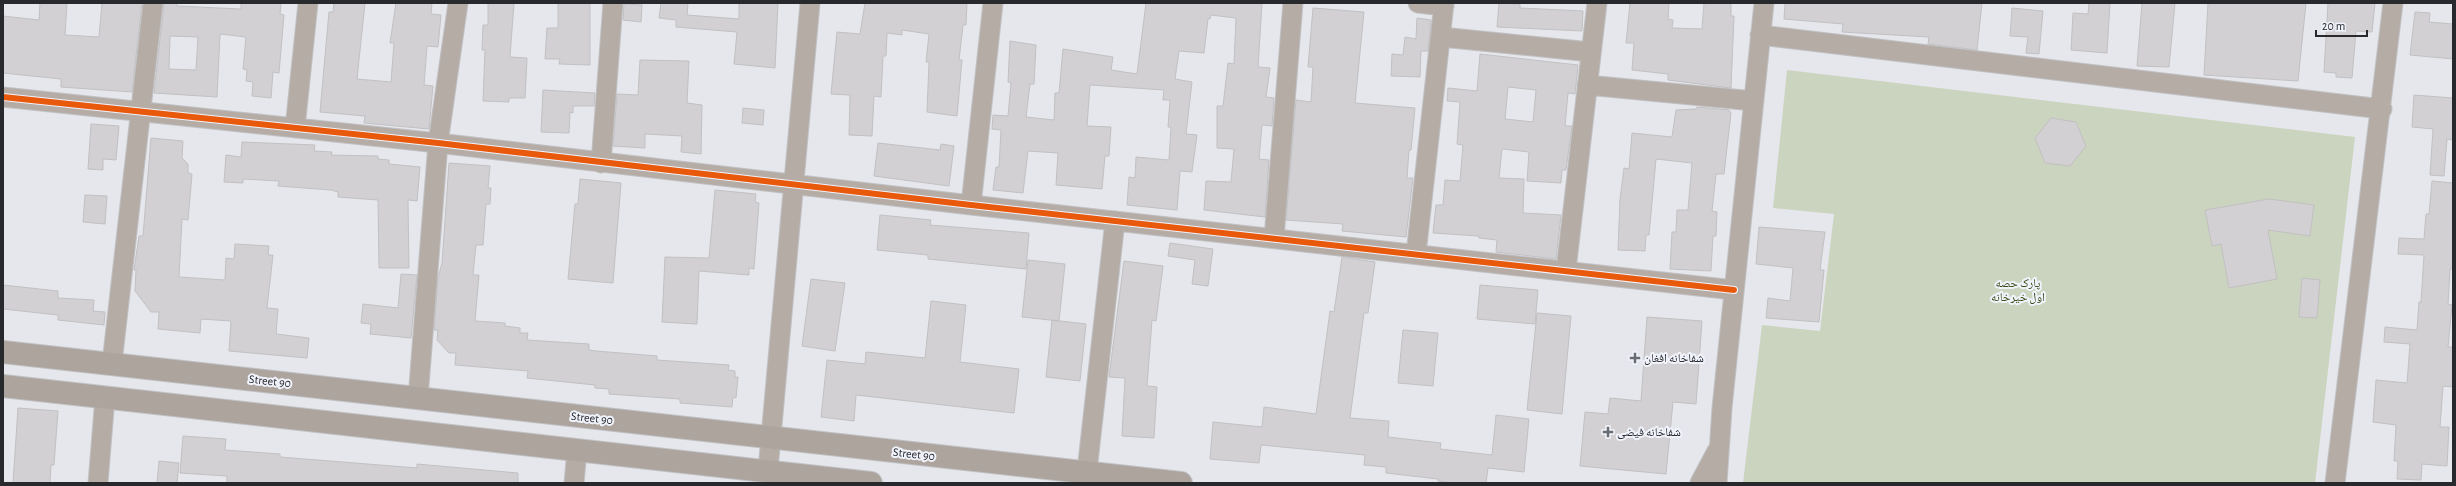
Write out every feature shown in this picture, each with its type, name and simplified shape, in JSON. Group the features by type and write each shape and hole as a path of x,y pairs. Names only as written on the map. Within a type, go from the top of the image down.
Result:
{"main road":[{"name":"Street 90","path":"3,352 771,438 1087,471 1181,483"},
{"path":"257,414 260,380"},
{"path":"3,386 768,470 871,483"}],"street":[{"path":"112,363 153,3"},
{"path":"295,128 308,3"},
{"path":"418,398 438,143 458,3"},
{"path":"601,163 613,3"},
{"path":"768,470 810,3"},
{"path":"971,205 993,3"},
{"path":"1274,238 1293,3"},
{"path":"1416,254 1444,4 1418,3"},
{"path":"1566,270 1597,3"},
{"path":"1717,483 1718,450 1764,3"},
{"path":"2335,483 2382,109 2393,3"},
{"path":"1760,35 2382,109"},
{"path":"1441,37 1591,52"},
{"path":"1587,85 1754,101"},
{"path":"3,97 141,110 438,143 971,205 1566,270 1734,290"},
{"path":"1087,471 1115,221"},
{"path":"98,483 105,397"},
{"path":"574,483 577,450"},
{"path":"1700,483 1710,462 1718,450"}],"green space":[{"name":"پارک حصه اول خیرخانه","path":"1787,70 2355,137 2315,483 1743,483 1762,325 1820,331 1834,214 1773,208"}],"building":[{"path":"40,3 67,3 65,35 99,37 102,3 142,3 132,92 61,87 61,79 3,73 3,16 39,20"},
{"path":"164,3 177,3 177,6 241,9 241,3 281,3 280,14 284,15 279,73 273,72 271,98 252,96 253,82 246,81 247,70 243,69 246,37 220,34 217,97 154,93","holes":["170,36 198,37 196,70 169,69"]},
{"path":"334,3 365,3 357,79 391,82 394,43 390,43 396,3 432,3 431,14 441,15 438,47 427,46 424,85 433,86 429,129 364,123 365,116 320,112 329,12 333,12"},
{"path":"488,3 514,3 510,57 527,58 525,98 509,98 509,102 483,101 485,50 482,50 483,25 488,25"},
{"path":"558,3 590,3 590,65 559,64 560,59 545,59 547,28 558,28"},
{"path":"661,3 688,3 687,15 739,19 739,3 778,3 775,68 734,64 737,32 676,27 676,20 659,18"},
{"path":"865,3 967,3 966,25 963,25 959,60 962,60 957,116 927,112 929,62 926,62 929,34 902,30 902,35 887,33 886,56 883,56 881,97 874,96 872,136 849,135 850,95 831,94 837,32 860,34"},
{"path":"1146,3 1262,3 1258,67 1270,68 1266,97 1274,98 1272,126 1262,125 1259,159 1269,160 1265,217 1204,210 1206,181 1231,182 1234,149 1217,148 1217,106 1223,106 1228,63 1234,64 1236,18 1211,15 1210,19 1208,19 1204,53 1179,51 1175,79 1192,82 1186,134 1197,135 1192,172 1180,171 1177,210 1127,205 1129,177 1135,178 1136,157 1169,160 1171,127 1168,127 1170,100 1163,100 1164,90 1090,85 1087,126 1111,127 1109,156 1105,156 1102,189 1056,185 1058,153 1028,151 1023,193 993,190 996,167 999,167 1001,130 992,129 993,115 1008,116 1011,83 1008,82 1010,41 1036,45 1034,84 1030,84 1026,117 1054,120 1055,93 1059,93 1063,49 1113,57 1111,70 1137,74"},
{"path":"1499,3 1520,4 1520,8 1583,11 1582,31 1497,27"},
{"path":"1630,3 1669,3 1668,19 1673,20 1672,28 1702,29 1704,3 1731,3 1731,16 1734,16 1731,88 1668,80 1668,74 1632,70 1634,43 1626,43"},
{"path":"1785,3 1982,3 1977,50 1928,44 1929,37 1842,32 1843,24 1784,19"},
{"path":"2089,3 2110,3 2107,53 2071,50 2073,13 2088,14"},
{"path":"2142,3 2175,3 2169,67 2137,66"},
{"path":"2208,3 2306,3 2298,81 2204,75"},
{"path":"2328,3 2375,3 2372,32 2356,31 2352,78 2336,77 2336,73 2324,72"},
{"path":"624,4 642,5 641,22 623,20"},
{"path":"1313,8 1364,12 1355,103 1415,108 1407,178 1413,178 1406,237 1342,231 1343,224 1286,220 1296,100 1311,102 1313,67 1308,67"},
{"path":"2012,8 2043,11 2039,54 2026,53 2028,37 2010,36"},
{"path":"2415,12 2430,13 2429,22 2453,24 2453,59 2410,55"},
{"path":"1417,18 1431,20 1428,51 1421,51 1420,77 1391,76 1392,54 1403,55 1405,37 1416,39"},
{"path":"1480,54 1578,65 1575,94 1568,93 1565,126 1572,126 1566,170 1562,170 1561,183 1527,181 1529,152 1502,149 1499,178 1524,179 1523,213 1561,215 1556,259 1496,252 1497,240 1479,238 1479,236 1433,233 1436,205 1443,205 1445,180 1460,181 1463,145 1457,144 1460,102 1447,101 1448,88 1477,91","holes":["1508,87 1536,90 1533,122 1505,119"]},
{"path":"640,60 689,61 687,103 702,105 701,154 681,152 682,136 645,134 645,148 613,146 617,94 638,95"},
{"path":"543,90 595,93 594,106 573,106 573,113 570,112 569,133 541,132"},
{"path":"2414,95 2453,98 2453,140 2447,139 2444,176 2430,175 2433,129 2412,127"},
{"path":"1697,107 1729,110 1731,113 1724,174 1716,174 1712,211 1717,212 1716,236 1713,236 1711,271 1670,269 1672,232 1676,232 1677,210 1688,210 1692,163 1656,159 1649,235 1646,235 1645,251 1618,250 1620,199 1624,168 1629,169 1632,133 1672,137 1676,110 1696,109"},
{"path":"743,108 764,110 763,125 742,123"},
{"path":"2051,118 2076,122 2086,146 2070,166 2045,163 2035,138"},
{"path":"91,124 119,126 116,160 103,159 103,170 88,169"},
{"path":"151,138 183,141 182,158 188,164 188,173 192,174 188,220 182,219 179,277 225,280 226,258 234,259 235,244 269,246 268,255 273,255 267,308 278,309 276,334 309,338 307,358 229,351 231,321 201,319 200,333 158,329 159,312 151,312 135,291 136,270 134,270 139,236 143,236"},
{"path":"242,142 315,145 314,151 332,152 331,155 378,156 378,159 389,160 389,164 420,167 417,201 408,200 409,268 379,268 378,200 338,197 338,192 331,190 278,186 279,181 243,179 243,183 224,182 226,155 241,157"},
{"path":"878,143 940,150 941,144 954,146 949,186 874,176"},
{"path":"449,163 490,166 488,188 491,188 490,204 486,204 483,245 476,245 473,275 479,275 475,321 505,323 505,326 520,328 520,333 528,333 527,340 589,344 589,350 657,356 657,360 729,365 728,370 735,371 735,377 738,377 736,398 733,397 732,407 680,403 680,399 609,394 609,389 595,388 595,385 527,378 528,371 455,365 456,353 449,353 437,340 438,330 434,330 438,278 442,263"},
{"path":"580,179 621,183 613,283 568,279 575,204 578,204"},
{"path":"2432,181 2453,183 2453,269 2450,269 2448,304 2452,305 2448,347 2453,347 2453,387 2443,386 2440,427 2449,427 2447,466 2422,464 2421,480 2397,479 2398,461 2394,461 2396,425 2373,422 2376,380 2407,383 2410,344 2384,342 2385,327 2417,330 2419,302 2421,302 2424,255 2398,254 2399,238 2424,239 2426,214 2429,214"},
{"path":"715,190 756,194 755,202 759,203 754,269 749,268 749,275 699,271 697,324 662,322 665,257 709,258"},
{"path":"85,195 107,196 105,224 83,222"},
{"path":"2269,199 2314,205 2310,236 2268,230 2277,279 2229,288 2221,244 2212,246 2205,210"},
{"path":"880,215 931,220 930,225 1029,233 1026,269 928,259 928,255 877,250"},
{"path":"1759,227 1825,232 1820,270 1824,270 1819,322 1766,318 1768,298 1790,301 1793,268 1756,264"},
{"path":"1170,243 1213,249 1208,286 1192,284 1195,260 1168,256"},
{"path":"1342,257 1375,262 1368,313 1364,313 1350,418 1389,421 1388,437 1441,443 1440,449 1492,455 1496,415 1529,419 1524,472 1488,468 1486,483 1450,483 1438,481 1438,479 1386,473 1386,467 1364,465 1365,455 1261,445 1259,463 1210,459 1213,422 1262,427 1264,407 1316,414 1330,311 1334,312"},
{"path":"1028,260 1065,264 1059,321 1022,317"},
{"path":"1124,261 1163,266 1156,321 1152,320 1147,386 1157,387 1154,438 1122,436 1125,378 1109,377"},
{"path":"401,274 417,275 411,338 370,334 371,324 361,323 363,304 398,308"},
{"path":"2302,278 2320,280 2317,318 2299,317"},
{"path":"811,279 845,283 835,351 802,346"},
{"path":"3,285 58,291 58,298 94,300 93,311 105,312 104,325 58,320 58,315 3,309"},
{"path":"1480,285 1538,290 1535,324 1477,319"},
{"path":"931,301 966,305 960,362 1019,369 1014,413 856,395 854,421 821,417 827,360 865,364 866,352 925,358"},
{"path":"1537,313 1571,316 1562,414 1527,410"},
{"path":"1647,317 1702,321 1696,404 1673,402 1666,474 1580,466 1585,412 1608,414 1610,398 1641,401"},
{"path":"1052,320 1086,324 1080,381 1046,377"},
{"path":"1403,330 1438,333 1433,386 1398,383"},
{"path":"18,408 58,411 54,465 51,465 50,483 13,483"},
{"path":"183,436 226,439 225,450 280,454 280,457 417,468 417,464 518,473 518,483 227,483 227,476 180,473"},
{"path":"159,461 179,463 177,483 157,483"}],"cycle path":[{"path":"3,97 438,143 971,205 1734,290"}],"place":[{"name":"شفاخانه افغان","path":"1635,358"},
{"name":"شفاخانه فیضی","path":"1608,432"}]}
